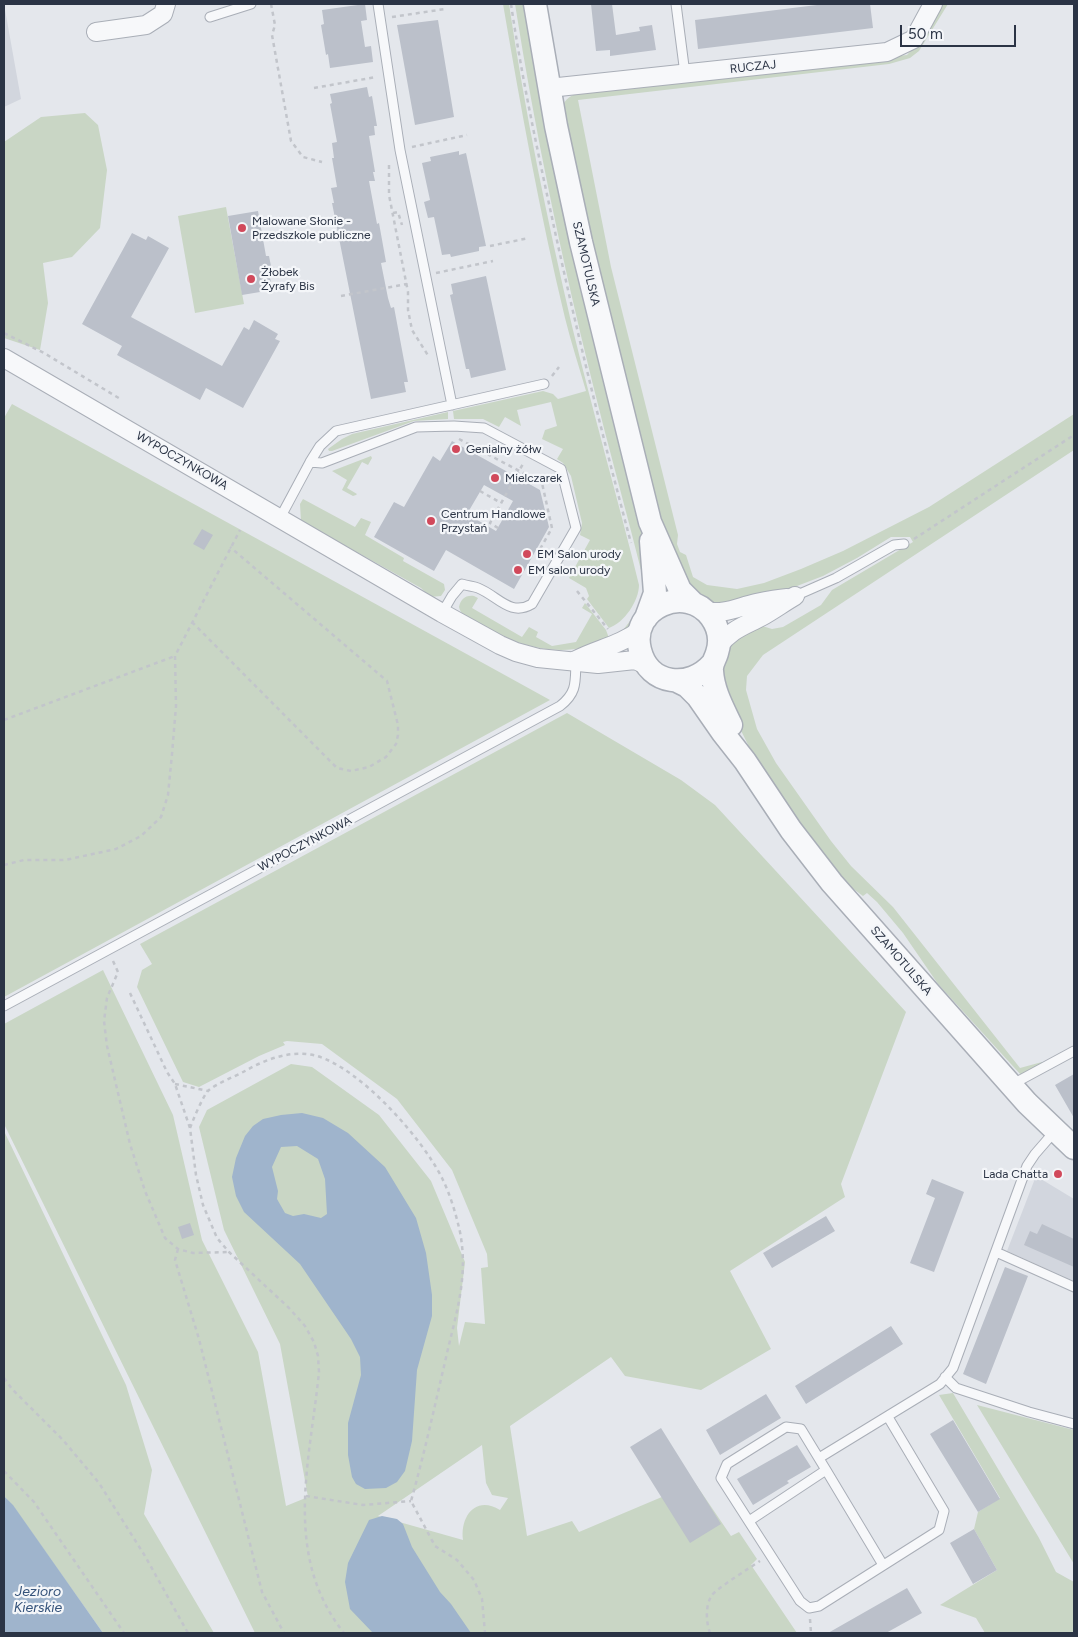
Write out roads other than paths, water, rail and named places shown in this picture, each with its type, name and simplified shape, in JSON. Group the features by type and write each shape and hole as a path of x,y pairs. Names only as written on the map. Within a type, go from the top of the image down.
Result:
{"street":[{"path":"96,32 146,25 163,14 166,4"},
{"name":"SZAMOTULSKA","path":"535,4 549,88 582,250 650,522 680,590 700,607"},
{"name":"RUCZAJ","path":"549,88 887,52 914,39 933,4"},
{"name":"WYPOCZYNKOWA","path":"4,358 476,633 516,652 538,658 562,661 576,660 598,664 635,660 646,665"},
{"name":"SZAMOTULSKA","path":"643,624 655,593 650,522"},
{"path":"795,596 725,637 715,655 700,675 685,681 663,678 646,665 642,658 638,644 643,624 656,607 663,604 678,600 718,613 754,603 795,596"},
{"path":"700,607 716,624 719,635 715,655"},
{"name":"WYPOCZYNKOWA","path":"576,660 596,650 616,645 630,638 643,624"},
{"name":"SZAMOTULSKA","path":"715,655 712,678 717,695 732,726 745,761"},
{"name":"SZAMOTULSKA","path":"677,681 693,691 745,761 791,830 832,883 1011,1085 1074,1148"}],"lane":[{"path":"210,17 251,4"},
{"path":"378,4 400,150 452,405"},
{"path":"676,4 685,74"},
{"path":"280,518 320,446 336,431 544,384"},
{"path":"310,462 322,463 416,427 454,426 484,428 561,469 576,528 532,604 523,609 512,608 478,588 462,584 442,613"},
{"path":"795,596 836,578 894,545 904,544"},
{"name":"WYPOCZYNKOWA","path":"4,1006 560,706 575,689 576,660"},
{"path":"1011,1085 1074,1051"},
{"path":"820,1458 940,1384 952,1368 1029,1161 1056,1131"},
{"path":"996,1252 1074,1287"},
{"path":"945,1377 956,1388 1029,1412 1074,1424"},
{"path":"884,1565 801,1429 786,1427 727,1464 721,1478 800,1601 809,1608 819,1606 884,1565 939,1530 944,1511 888,1417"},
{"path":"749,1521 826,1470"}],"water":[{"path":"302,1113 323,1118 348,1133 385,1167 416,1218 426,1253 432,1295 432,1316 417,1370 412,1441 405,1471 397,1482 386,1488 365,1489 356,1484 352,1477 348,1455 348,1423 361,1375 360,1357 351,1339 300,1264 244,1212 236,1196 232,1177 236,1158 245,1136 253,1126 263,1119","holes":["297,1146 318,1159 325,1179 327,1214 321,1218 304,1214 293,1216 285,1213 277,1199 278,1191 272,1167 281,1147"]},
{"name":"Jezioro Kierskie","path":"4,1496 13,1505 103,1633 4,1633"},
{"path":"382,1516 397,1519 403,1524 412,1547 440,1592 451,1604 471,1633 373,1633 350,1609 345,1582 348,1563 369,1520"}],"place":[{"name":"Malowane Słonie - Przedszkole publiczne","path":"242,228"},
{"name":"Żłobek Żyrafy Bis","path":"251,279"},
{"name":"Genialny żółw","path":"456,449"},
{"name":"Mielczarek","path":"495,478"},
{"name":"Centrum Handlowe Przystań","path":"431,521"},
{"name":"EM Salon urody","path":"527,554"},
{"name":"EM salon urody","path":"518,570"},
{"name":"Lada Chatta","path":"1058,1174"}]}
